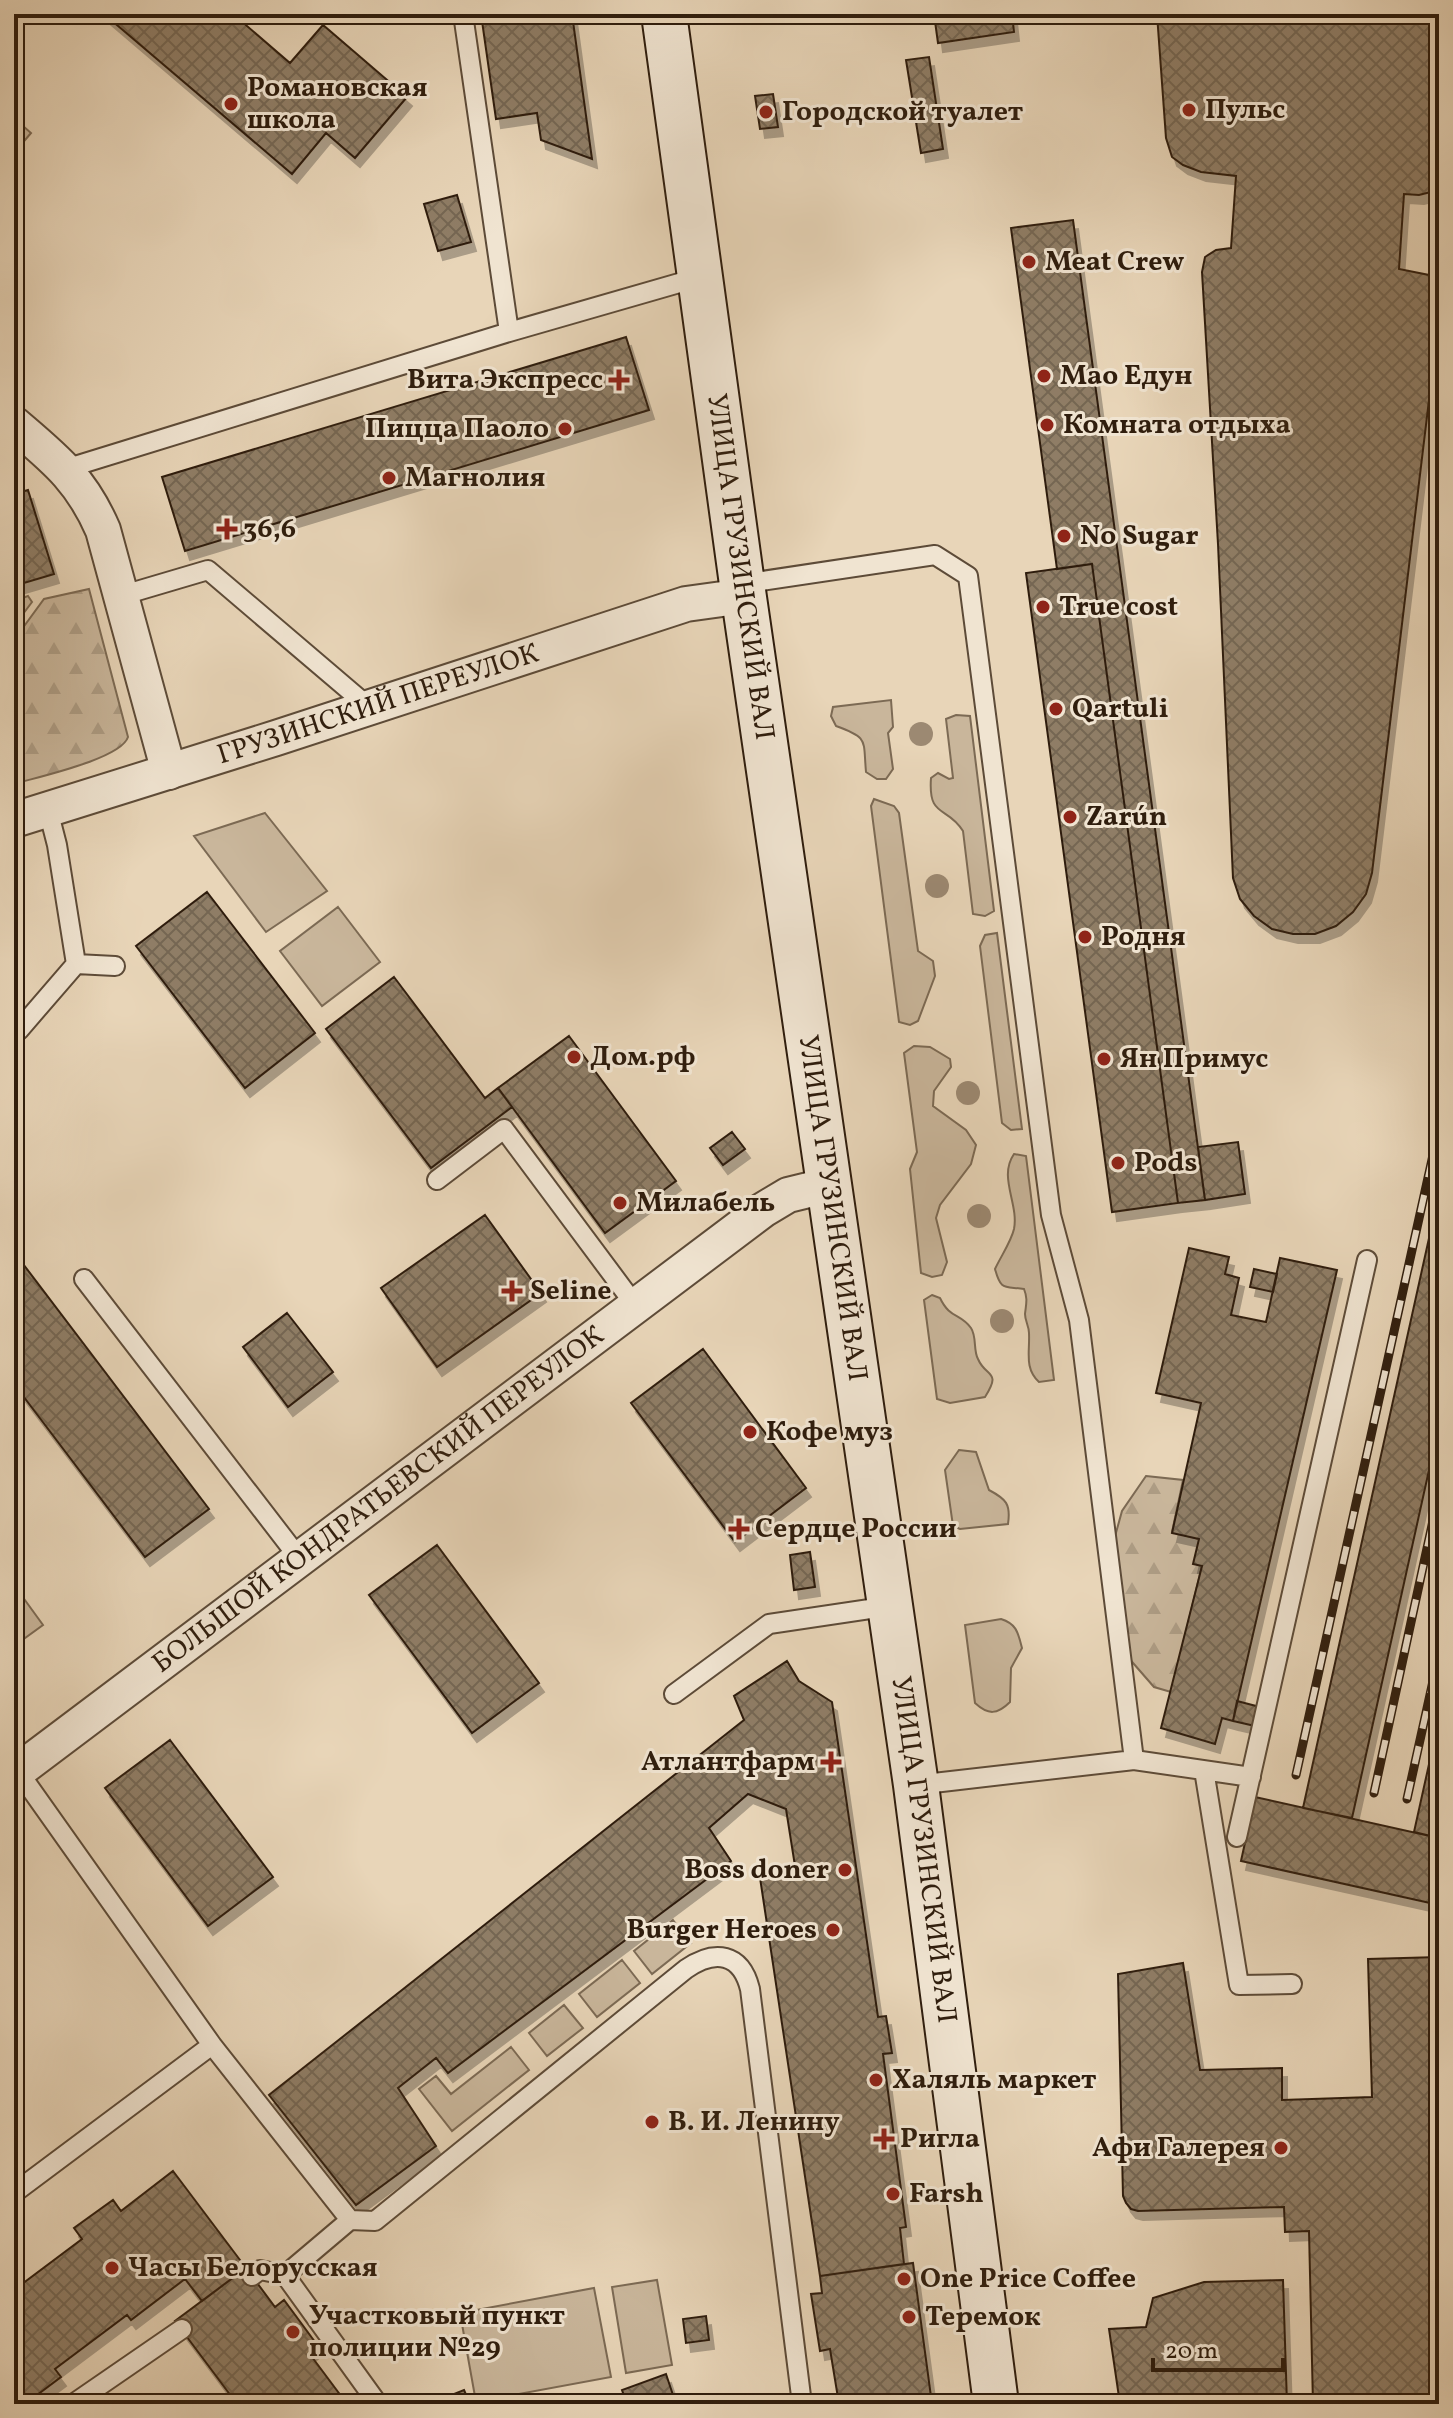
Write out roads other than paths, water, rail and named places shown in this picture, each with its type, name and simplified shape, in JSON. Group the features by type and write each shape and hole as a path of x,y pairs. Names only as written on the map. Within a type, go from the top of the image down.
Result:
{"main road":[{"name":"УЛИЦА ГРУЗИНСКИЙ ВАЛ","path":"664,14 743,590 916,1785 996,2404"}],"street":[{"path":"14,424 65,469 89,498 169,772"},
{"name":"ГРУЗИНСКИЙ ПЕРЕУЛОК","path":"14,820 686,604 743,590"},
{"name":"БОЛЬШОЙ КОНДРАТЬЕВСКИЙ ПЕРЕУЛОК","path":"16,1773 763,1210 788,1195 829,1185"}],"lane":[{"path":"463,14 509,332"},
{"path":"65,469 509,332 700,277"},
{"path":"743,590 935,555 968,576 1051,1215 1079,1320 1134,1760"},
{"path":"120,596 208,570 370,708"},
{"path":"14,1032 76,964 57,845 48,810"},
{"path":"76,964 115,966"},
{"path":"437,1180 504,1129 635,1305"},
{"path":"1237,1837 1367,1260"},
{"path":"84,1279 299,1558"},
{"path":"674,1694 769,1624 890,1606"},
{"path":"916,1785 1134,1760 1251,1777"},
{"path":"1204,1770 1239,1985 1292,1984"},
{"path":"16,1773 212,2045 350,2220"},
{"path":"285,2275 350,2220 375,2221 697,1962 721,1957 742,1967 750,1989 802,2404"},
{"path":"14,2193 212,2045"},
{"path":"252,2276 260,2270 285,2275 378,2404"},
{"path":"73,2404 182,2329"}],"railway":[{"path":"1296,1775 1439,1128"},
{"path":"1374,1793 1439,1493"},
{"path":"1407,1799 1439,1654"}],"place":[{"name":"Романовская школа","path":"231,104"},
{"name":"Пульс","path":"1189,110"},
{"name":"Городской туалет","path":"766,112"},
{"name":"Meat Crew","path":"1029,262"},
{"name":"Мао Едун","path":"1044,376"},
{"name":"Вита Экспресс","path":"619,380"},
{"name":"Комната отдыха","path":"1047,425"},
{"name":"Пицца Паоло","path":"565,429"},
{"name":"Магнолия","path":"389,478"},
{"name":"36,6","path":"227,529"},
{"name":"No Sugar","path":"1064,536"},
{"name":"True cost","path":"1043,607"},
{"name":"Qartuli","path":"1056,709"},
{"name":"Zarún","path":"1070,817"},
{"name":"Родня","path":"1085,937"},
{"name":"Дом.рф","path":"574,1057"},
{"name":"Ян Примус","path":"1104,1059"},
{"name":"Pods","path":"1118,1163"},
{"name":"Милабель","path":"620,1203"},
{"name":"Seline","path":"512,1291"},
{"name":"Кофе муз","path":"750,1432"},
{"name":"Сердце России","path":"739,1529"},
{"name":"Атлантфарм","path":"831,1762"},
{"name":"Boss doner","path":"845,1870"},
{"name":"Burger Heroes","path":"833,1930"},
{"name":"Халяль маркет","path":"876,2080"},
{"name":"В. И. Ленину","path":"652,2122"},
{"name":"Ригла","path":"884,2139"},
{"name":"Афи Галерея","path":"1281,2148"},
{"name":"Farsh","path":"893,2194"},
{"name":"Часы Белорусская","path":"112,2268"},
{"name":"One Price Coffee","path":"904,2279"},
{"name":"Теремок","path":"909,2317"},
{"name":"Участковый пункт полиции №29","path":"293,2332"}]}
